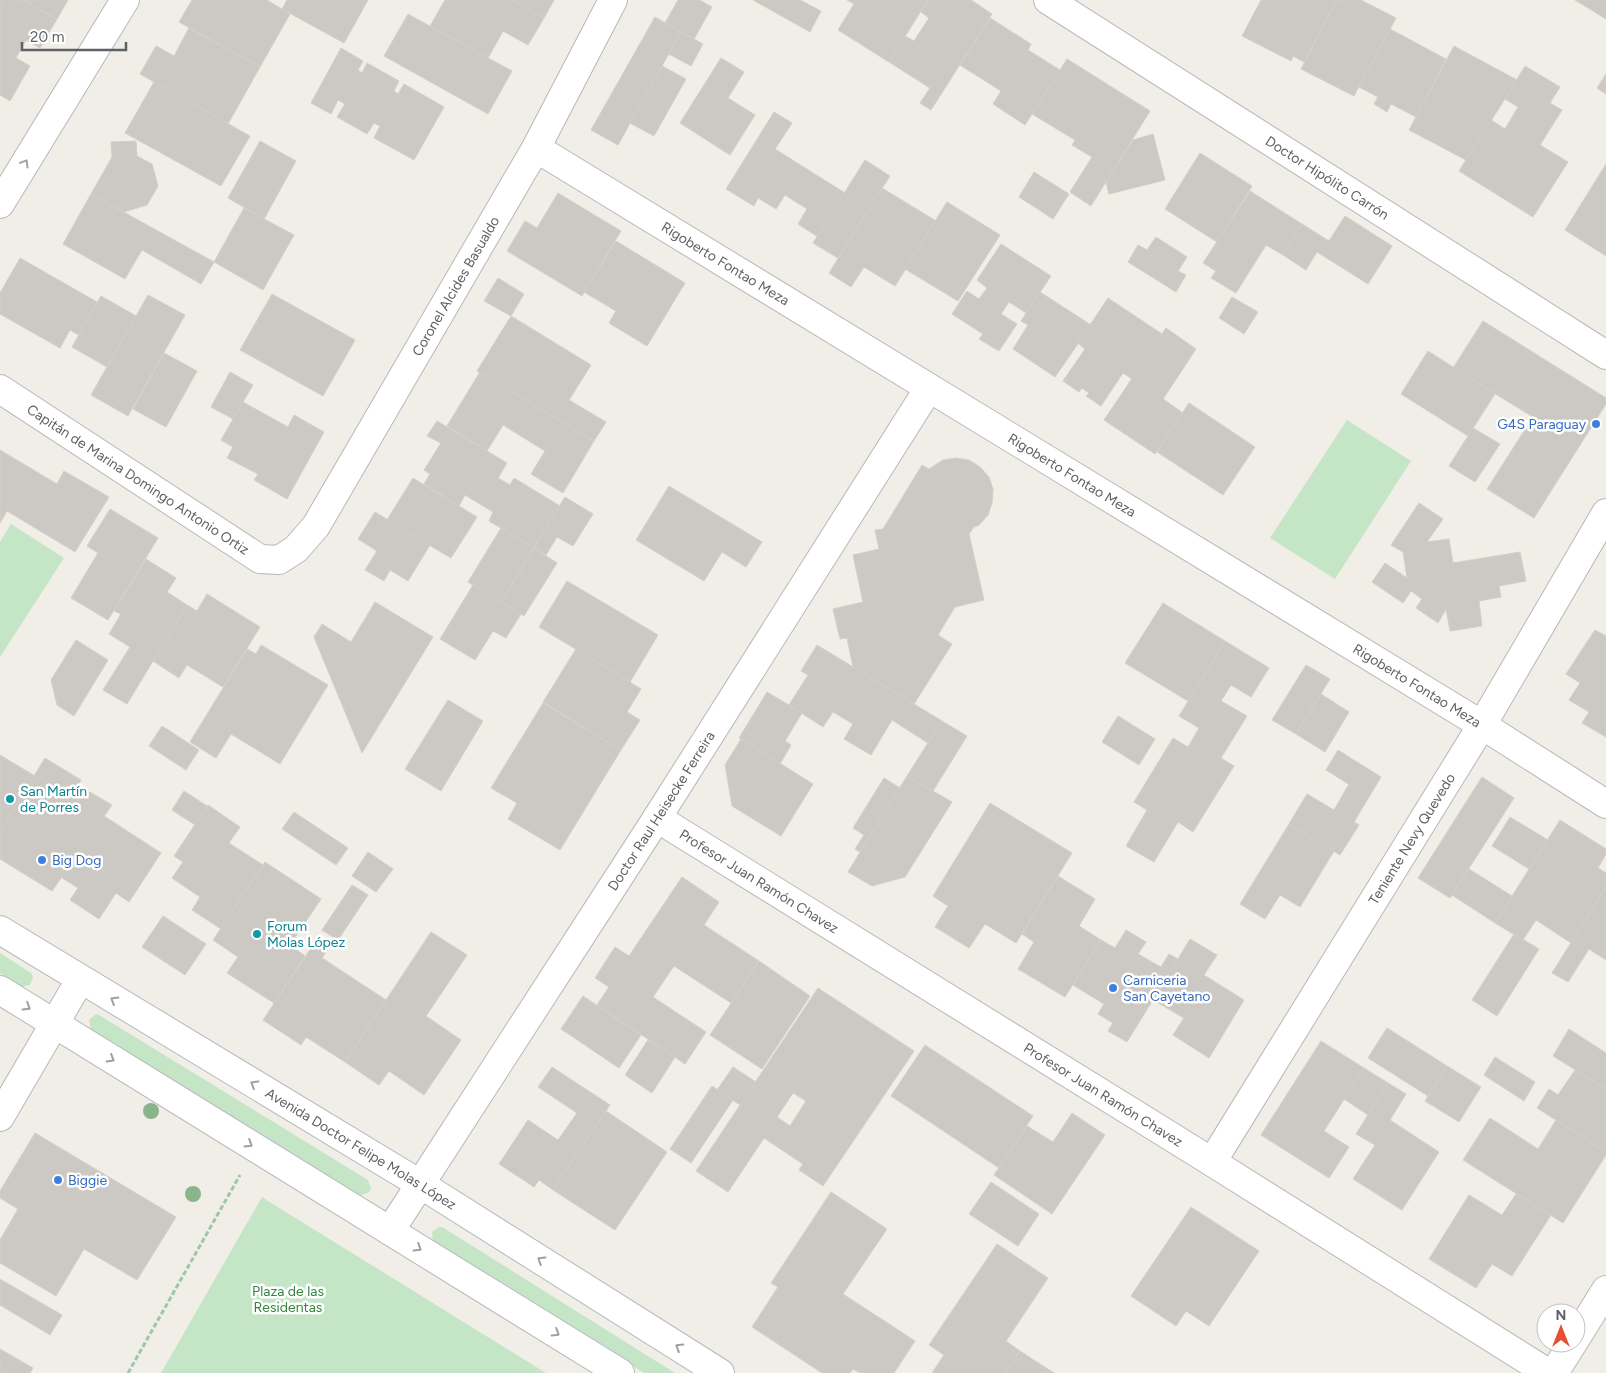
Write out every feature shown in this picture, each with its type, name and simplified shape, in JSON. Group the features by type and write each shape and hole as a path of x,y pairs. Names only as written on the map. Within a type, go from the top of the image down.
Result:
{"street":[{"path":"0,204 125,0"},
{"name":"Coronel Alcides Basualdo","path":"279,560 296,549 316,526 536,148 613,0"},
{"name":"Doctor Hipólito Carrón","path":"1048,0 1606,355"},
{"name":"Rigoberto Fontao Meza","path":"536,148 1482,726 1606,804"},
{"name":"Doctor Raul Heisecke Ferreira","path":"390,1231 657,818 929,388"},
{"name":"Capitán de Marina Domingo Antonio Ortiz","path":"0,389 260,559 279,560"},
{"name":"Teniente Nevy Quevedo","path":"1212,1162 1482,726 1606,513"},
{"name":"Profesor Juan Ramón Chavez","path":"657,818 1548,1373"},
{"name":"Avenida Doctor Felipe Molas López","path":"0,930 420,1184 720,1373"},
{"path":"0,1117 80,980"},
{"path":"0,990 620,1373"},
{"path":"1586,1322 1606,1290"},
{"path":"1554,1373 1567,1353"}],"path":[{"path":"128,1373 241,1174"}],"green space":[{"path":"1347,420 1411,461 1335,579 1270,538"},
{"path":"11,524 64,558 0,657 0,542"},
{"path":"0,953 31,973 33,977 30,985 21,987 0,973"},
{"path":"96,1014 368,1180 371,1189 368,1193 360,1195 91,1029 89,1020"},
{"name":"Plaza de las Residentas","path":"262,1197 268,1201 546,1373 161,1373"},
{"path":"442,1227 675,1373 644,1373 433,1240 432,1232"}],"building":[{"path":"0,0 23,0 57,19 40,48 26,40 16,58 30,66 10,101 0,95"},
{"path":"23,0 68,0 57,19"},
{"path":"192,0 267,0 290,14 260,67 179,22"},
{"path":"287,0 368,0 344,43 282,9"},
{"path":"445,0 512,0 544,18 528,45 503,31 488,58 430,26"},
{"path":"512,0 554,0 544,18"},
{"path":"678,0 700,0 712,7 694,39 665,23"},
{"path":"753,0 800,0 821,11 810,32"},
{"path":"847,0 928,0 889,62 838,30 854,4"},
{"path":"928,0 971,0 992,14 931,110 920,103 930,88 889,62 905,36 914,41 929,18 921,12"},
{"path":"1261,0 1337,0 1304,62 1293,56 1291,61 1242,36"},
{"path":"1337,0 1361,0 1396,18 1354,96 1301,69"},
{"path":"1575,0 1606,0 1606,19"},
{"path":"408,14 512,71 488,114 384,56"},
{"path":"655,17 681,32 618,145 591,130"},
{"path":"990,18 1031,44 1028,50 1060,70 1025,125 993,104 1001,91 960,65"},
{"path":"189,28 260,67 228,124 140,74 156,46 174,56"},
{"path":"1390,29 1446,59 1416,117 1391,104 1387,112 1374,104 1378,97 1359,87"},
{"path":"681,32 703,44 691,66 669,54"},
{"path":"1454,46 1517,80 1466,160 1409,130"},
{"path":"341,48 363,61 358,70 362,73 367,63 399,81 394,91 398,94 404,84 444,107 414,160 374,138 380,126 374,123 367,134 337,117 345,104 338,100 331,114 311,103"},
{"path":"721,58 744,72 728,98 755,115 730,155 680,123"},
{"path":"1067,59 1150,111 1091,206 1070,192 1092,157 1072,145 1075,140 1032,114"},
{"path":"662,66 686,79 654,136 630,123"},
{"path":"1525,66 1560,87 1550,103 1562,110 1540,145 1568,162 1533,217 1459,171 1491,120 1505,129 1518,107 1505,99"},
{"path":"1606,74 1606,94 1597,88"},
{"path":"154,82 250,136 221,186 125,133"},
{"path":"774,112 792,123 775,149 845,193 818,237 798,224 807,209 785,195 776,209 758,198 754,206 726,189"},
{"path":"1153,134 1165,180 1109,194 1106,182 1133,140"},
{"path":"136,141 137,156 152,164 158,186 147,205 124,212 91,194 112,157 111,142"},
{"path":"260,141 296,161 264,219 228,198"},
{"path":"1200,153 1252,186 1217,242 1165,209"},
{"path":"865,160 890,176 838,258 813,243"},
{"path":"1606,164 1606,256 1565,230"},
{"path":"1034,172 1069,194 1053,219 1019,197"},
{"path":"882,188 936,221 895,286 864,267 851,287 829,273"},
{"path":"1250,191 1302,224 1283,255 1266,245 1236,293 1211,278 1216,271 1203,263"},
{"path":"558,193 621,231 582,296 507,251 525,221 537,228"},
{"path":"91,194 214,262 201,284 142,250 125,279 63,244"},
{"path":"947,202 1000,235 958,301 905,269"},
{"path":"244,208 294,235 263,290 214,262"},
{"path":"1345,216 1392,246 1368,284 1317,252 1306,270 1283,255 1302,224 1329,241"},
{"path":"1156,237 1187,257 1178,271 1186,275 1176,292 1128,262 1138,245 1147,250"},
{"path":"616,241 685,283 647,346 609,323 616,311 584,292"},
{"path":"1001,244 1051,276 1026,313 1009,302 1001,314 1017,324 999,351 979,339 983,334 952,314 967,291 979,299 987,288 977,280"},
{"path":"20,258 97,302 79,335 70,330 60,348 0,314 0,293"},
{"path":"498,278 524,294 511,316 484,301"},
{"path":"1040,292 1091,325 1055,377 1013,349 1028,325 1021,321"},
{"path":"272,294 355,340 323,396 240,350"},
{"path":"148,295 185,315 128,416 91,395"},
{"path":"101,296 136,316 107,367 72,347"},
{"path":"1232,297 1258,312 1244,334 1219,318"},
{"path":"1108,298 1162,334 1132,379 1123,373 1101,406 1086,396 1089,393 1082,388 1079,392 1063,381 1085,349 1078,343"},
{"path":"511,316 591,365 569,400 606,422 594,441 477,371"},
{"path":"1483,321 1606,398 1606,404 1534,518 1487,489 1533,417 1453,368"},
{"path":"1166,328 1196,349 1163,399 1183,413 1155,454 1104,420"},
{"path":"1428,351 1495,394 1468,436 1401,394"},
{"path":"164,353 197,371 166,427 133,409"},
{"path":"230,372 253,385 233,419 211,407"},
{"path":"480,372 594,441 563,493 531,474 545,451 503,425 487,451 447,426"},
{"path":"243,402 288,427 294,415 324,432 287,499 254,480 258,474 227,458 233,447 221,440"},
{"path":"1189,403 1255,447 1223,495 1157,452"},
{"path":"437,421 507,463 498,478 510,485 514,478 560,506 534,548 489,521 493,512 465,495 459,506 424,484 430,474 424,470 441,443 427,436"},
{"path":"1473,428 1500,444 1475,482 1449,466"},
{"path":"0,450 57,484 64,471 109,497 75,552 7,511 0,523"},
{"path":"956,458 969,460 980,467 989,477 993,489 992,503 988,515 969,534 984,600 955,607 938,635 952,644 914,704 853,667 847,638 840,639 833,609 863,602 853,555 879,549 875,530 883,529 922,465 929,469 943,460"},
{"path":"413,478 477,517 451,558 387,520"},
{"path":"669,486 762,542 746,567 722,552 704,581 636,540"},
{"path":"565,497 593,514 573,546 557,537 546,555 534,548"},
{"path":"1419,503 1443,519 1427,542 1449,539 1453,563 1520,552 1526,581 1499,586 1501,597 1479,601 1482,626 1450,631 1446,609 1438,623 1416,608 1422,599 1411,591 1403,603 1372,582 1385,563 1407,578 1403,552 1391,545"},
{"path":"110,509 158,538 108,620 71,598 98,553 87,546"},
{"path":"375,512 430,545 408,581 390,570 384,581 365,570 377,551 358,539"},
{"path":"501,528 534,548 501,603 468,582"},
{"path":"534,548 557,563 524,616 501,603"},
{"path":"146,559 176,578 167,592 187,605 127,704 103,690 130,647 109,634 121,614 114,611"},
{"path":"567,581 658,635 630,682 539,627"},
{"path":"473,585 521,614 506,638 493,631 475,660 440,639"},
{"path":"207,594 260,627 223,687 187,665 179,678 153,661 187,605 197,611"},
{"path":"375,602 433,637 362,753 314,637 322,624 351,642"},
{"path":"1163,603 1225,641 1188,701 1125,663"},
{"path":"1595,630 1606,636 1606,737 1582,723 1589,712 1569,700 1580,683 1566,674"},
{"path":"76,640 108,660 74,716 57,705 51,680"},
{"path":"1225,641 1269,668 1251,697 1231,685 1221,701 1247,716 1221,758 1234,766 1193,832 1178,822 1154,862 1126,846 1147,810 1134,802 1173,738 1188,747 1199,728 1179,716"},
{"path":"261,645 328,685 280,764 231,734 216,758 190,742 247,649 256,654"},
{"path":"817,645 942,721 928,743 892,720 871,755 844,739 853,724 833,712 823,727 789,705 808,675 801,671"},
{"path":"576,649 641,689 627,712 640,720 621,750 543,702"},
{"path":"1306,665 1330,679 1296,734 1272,720"},
{"path":"767,692 802,713 785,741 791,745 780,764 739,738"},
{"path":"1321,694 1349,712 1325,752 1296,734"},
{"path":"448,700 483,721 441,791 405,769"},
{"path":"543,703 621,750 560,850 508,819 517,803 491,788"},
{"path":"1118,716 1155,739 1139,765 1102,742"},
{"path":"942,721 967,736 933,791 907,776"},
{"path":"162,726 199,750 186,770 149,746"},
{"path":"741,739 813,784 781,836 732,806 725,765"},
{"path":"1338,750 1381,777 1369,797 1326,770"},
{"name":"San Martín de Porres","path":"0,755 35,776 0,831"},
{"path":"45,758 81,780 78,785 112,805 52,891 0,859 0,831"},
{"path":"907,776 952,802 905,877 872,886 848,872"},
{"path":"1482,777 1514,798 1450,898 1418,878"},
{"path":"884,778 900,788 860,852 855,849 864,835 853,828"},
{"path":"1349,784 1369,797 1354,822 1359,825 1340,855 1289,824 1307,794 1334,810"},
{"path":"184,791 207,806 195,825 172,810"},
{"path":"990,803 1072,853 1016,943 985,924 969,948 935,927 948,906 933,896"},
{"path":"208,805 240,827 229,843 263,865 221,929 192,910 200,897 172,878 183,862 174,856"},
{"path":"294,812 348,848 336,865 282,829"},
{"path":"104,816 161,853 129,902 116,893 99,919 70,900 78,888 61,877"},
{"path":"1510,817 1548,840 1529,869 1492,846"},
{"path":"1560,820 1606,849 1606,854 1598,868 1606,873 1606,887 1571,943 1536,920 1523,940 1495,923"},
{"path":"1289,824 1334,851 1300,907 1280,895 1265,919 1240,904"},
{"path":"368,852 393,869 376,892 352,876"},
{"name":"Forum Molas López","path":"265,862 321,899 290,945 305,956 274,1003 227,973 238,957 213,940"},
{"path":"1469,869 1512,896 1495,923 1452,895"},
{"path":"1058,876 1095,899 1079,926 1101,940 1065,997 1018,969 1034,942 1022,934"},
{"path":"682,877 719,902 704,925 759,961 731,1003 674,966 653,997 706,1032 685,1064 597,1005 609,987 595,978 615,947 629,956"},
{"path":"352,885 368,895 338,940 322,930"},
{"path":"1606,887 1606,960 1589,949 1568,982 1552,973"},
{"path":"163,916 206,944 185,975 142,947"},
{"path":"1126,930 1146,942 1138,954 1161,967 1169,954 1178,959 1127,1042 1108,1031 1113,1023 1098,1014 1104,1004 1073,985 1101,940 1115,948"},
{"path":"431,932 467,955 426,1016 461,1040 424,1095 389,1071 379,1085 345,1062"},
{"path":"1514,934 1539,949 1497,1016 1472,1000"},
{"path":"319,936 331,944 322,958 386,1000 345,1062 306,1037 301,1045 263,1020"},
{"path":"1190,939 1217,955 1204,975 1244,1000 1209,1058 1173,1035 1184,1018 1153,1000"},
{"path":"759,961 810,996 762,1069 710,1035"},
{"path":"818,988 914,1051 823,1186 799,1170 803,1164 764,1138 728,1192 696,1171","holes":["793,1093 806,1101 790,1126 777,1117"]},
{"path":"583,996 641,1035 619,1068 561,1029"},
{"path":"1387,1028 1447,1066 1428,1096 1368,1058"},
{"path":"1569,1029 1606,1053 1606,1089 1553,1056"},
{"path":"648,1040 675,1057 652,1093 625,1075"},
{"path":"1321,1041 1364,1068 1324,1131 1349,1147 1329,1178 1261,1135"},
{"path":"925,1045 1033,1116 999,1168 891,1096"},
{"path":"1495,1057 1535,1082 1524,1101 1484,1075"},
{"path":"1447,1066 1481,1087 1459,1122 1425,1101"},
{"path":"552,1067 610,1105 553,1190 539,1180 534,1187 499,1164 528,1120 558,1140 577,1113 538,1087"},
{"path":"733,1067 756,1082 740,1105 717,1090"},
{"path":"1364,1068 1388,1083 1368,1115 1344,1099"},
{"path":"1575,1070 1606,1089 1606,1152 1537,1108 1549,1089 1558,1095"},
{"path":"1388,1083 1406,1094 1390,1120 1439,1152 1402,1210 1353,1179 1375,1145 1356,1134"},
{"path":"712,1086 733,1100 691,1163 670,1149"},
{"path":"606,1111 667,1152 615,1230 553,1190"},
{"path":"1072,1113 1105,1135 1052,1214 994,1175 1027,1126 1053,1142"},
{"path":"1490,1118 1538,1149 1556,1120 1606,1152 1606,1155 1563,1223 1463,1160"},
{"path":"35,1133 176,1217 137,1280 84,1249 56,1296 0,1263 0,1240 18,1209 0,1198 0,1191"},
{"path":"991,1182 1039,1214 1018,1246 969,1214"},
{"path":"831,1192 887,1229 843,1294 915,1341 894,1373 860,1373 853,1369 850,1373 822,1373 752,1327 778,1287 771,1283"},
{"path":"1516,1194 1551,1215 1512,1276 1492,1264 1476,1288 1429,1259 1469,1195 1502,1215"},
{"path":"1191,1207 1259,1251 1209,1326 1186,1311 1176,1326 1131,1296"},
{"path":"997,1244 1048,1278 1006,1341 1020,1351 1005,1373 932,1373 944,1355 929,1345"},
{"path":"0,1279 62,1315 50,1335 0,1305"},
{"path":"0,1349 33,1368 30,1373 0,1373"},
{"path":"1020,1351 1054,1373 1005,1373"}],"place":[{"name":"G4S Paraguay","path":"1596,424"},
{"name":"San Martín de Porres","path":"10,799"},
{"name":"Big Dog","path":"42,860"},
{"name":"Forum Molas López","path":"257,934"},
{"name":"Carniceria San Cayetano","path":"1113,988"},
{"name":"Biggie","path":"58,1180"}]}
